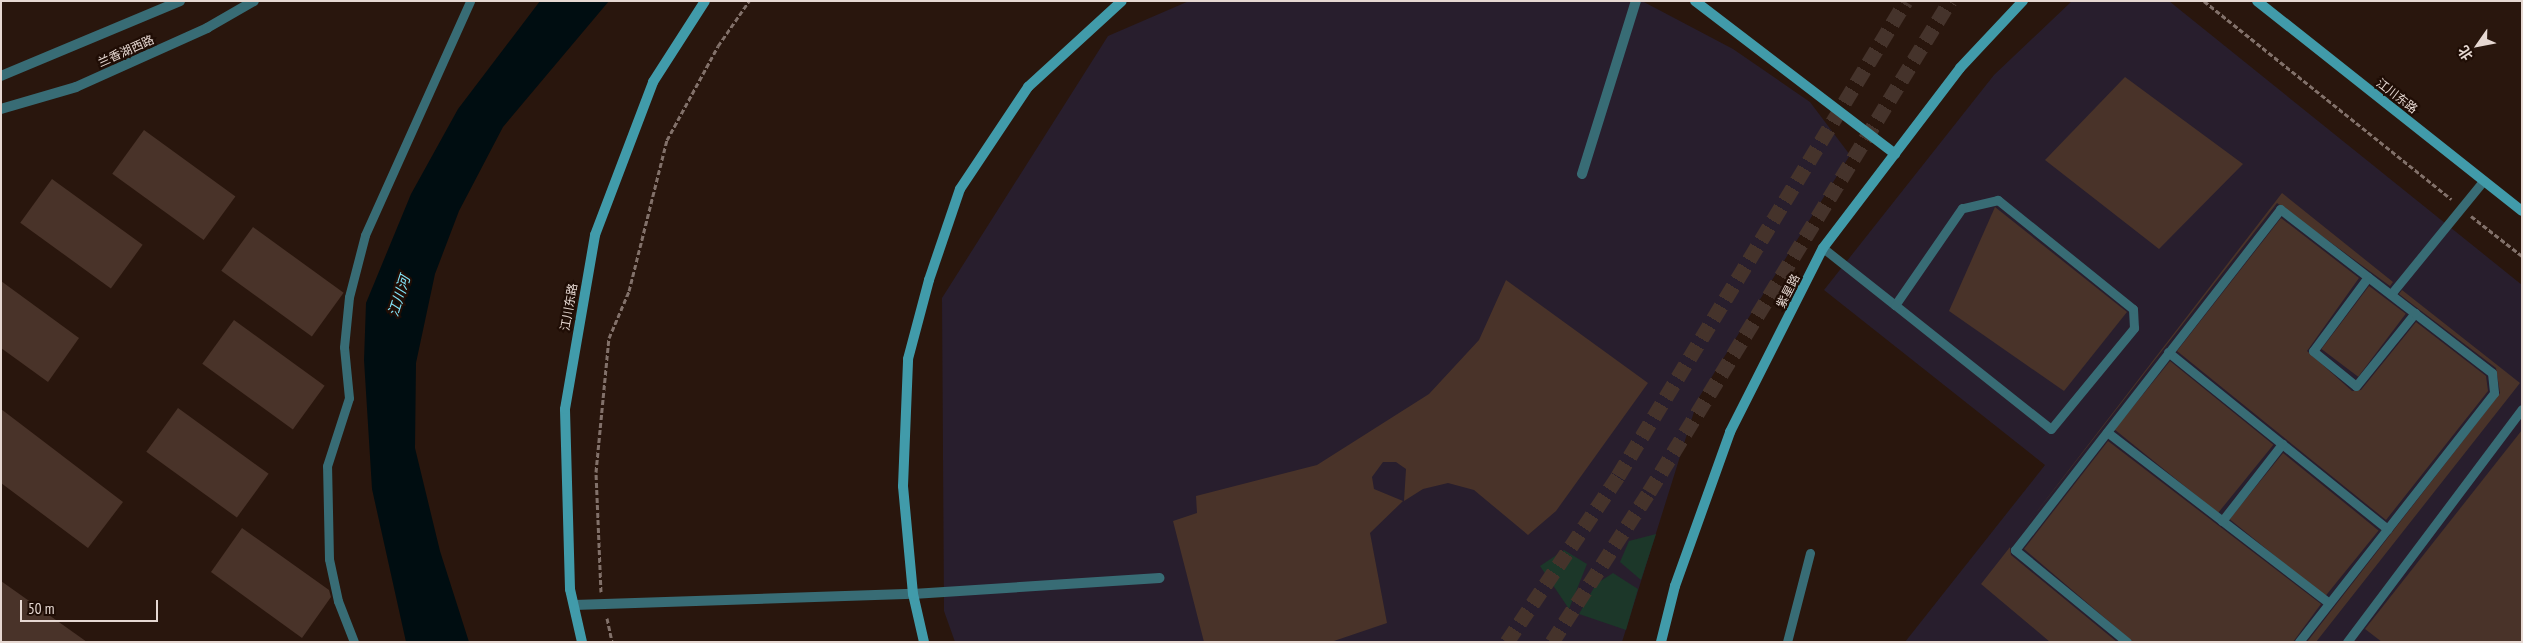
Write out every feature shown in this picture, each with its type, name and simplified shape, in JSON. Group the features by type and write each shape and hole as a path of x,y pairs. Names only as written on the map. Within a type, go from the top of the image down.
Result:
{"street":[{"name":"兰香湖西路","path":"1,76 180,1"},
{"name":"兰香湖西路","path":"1,109 76,87 207,28 254,1"},
{"name":"江川东路","path":"582,642 574,604 564,504 564,409 594,235 653,82 705,1"},
{"path":"924,642 914,594 903,486 908,359 960,189 1028,87 1122,1"},
{"path":"1582,174 1636,1"},
{"path":"1695,1 1895,154"},
{"name":"紫星路","path":"1661,642 1675,586 1730,432 1824,248 1960,68 2023,1"},
{"name":"江川东路","path":"2257,1 2522,211"},
{"path":"574,604 604,605 914,594 1159,578"}],"lane":[{"path":"354,642 338,601 329,559 327,466 350,398 344,347 349,297 365,235 470,1"},
{"path":"2391,294 2483,181"},
{"path":"1824,248 1895,305 2051,428 2134,328 2133,309 1998,200 1962,208 1895,305"},
{"path":"2128,642 2015,550 2280,208 2492,373 2494,393 2299,642"},
{"path":"2368,277 2313,351 2356,386 2415,313"},
{"path":"2168,352 2387,529"},
{"path":"2352,640 2522,409"},
{"path":"2107,432 2329,603"},
{"path":"2222,521 2282,444"},
{"path":"1787,642 1810,553"}],"path":[{"path":"612,642 604,605 596,472 609,338 629,291 667,140 718,46 749,1"},
{"path":"2204,1 2522,256"}],"shaded area":[{"path":"1189,1 1642,1 1733,49 1810,102 1850,155 1698,399 1622,642 955,642 944,611 942,298 1108,36"},
{"path":"2072,1 2169,1 2522,285 2522,642 1905,642 2045,465 1824,290 1994,75"}],"green space":[{"path":"1656,534 1641,580 1620,562 1629,541"},
{"path":"1564,550 1587,564 1569,609 1540,566"},
{"path":"1613,573 1638,589 1626,630 1579,614 1596,584"}],"water":[{"name":"江川河","path":"540,1 609,1 503,127 459,211 435,274 416,363 415,448 440,551 469,642 406,642 372,489 364,360 366,303 411,194 458,109"}],"building":[{"path":"2125,77 2243,164 2159,249 2045,160"},
{"path":"144,130 235,196 204,240 112,174"},
{"path":"52,179 143,245 111,289 20,223"},
{"path":"2282,193 2393,282 2390,286 2277,203 2021,532"},
{"path":"1995,207 2127,312 2064,391 1949,311"},
{"path":"2281,218 2359,278 2307,351 2352,391 2361,390 2416,322 2486,376 2488,391 2386,520 2177,351"},
{"path":"253,227 344,293 312,337 221,271"},
{"path":"1506,280 1648,383 1556,511 1528,535 1474,490 1448,483 1423,489 1404,501 1406,469 1396,462 1383,462 1372,477 1374,489 1403,501 1370,533 1387,623 1331,642 1204,642 1173,521 1197,513 1196,496 1317,465 1429,394 1479,340"},
{"path":"1,281 79,338 48,382 1,348"},
{"path":"2369,286 2406,314 2358,377 2321,349"},
{"path":"2402,290 2520,383 2316,642 2307,642 2500,393 2496,368 2399,294"},
{"path":"234,320 325,386 293,430 202,364"},
{"path":"2170,361 2273,445 2218,513 2115,429"},
{"path":"178,408 269,474 237,518 146,452"},
{"path":"1,409 123,502 88,548 1,483"},
{"path":"2522,430 2522,642 2382,642 2365,629"},
{"path":"2108,441 2321,604 2293,642 2133,642 2024,549"},
{"path":"2283,453 2379,530 2325,596 2230,519"},
{"path":"242,528 329,590 331,597 302,638 211,572"},
{"path":"2010,547 2011,555 2117,642 2050,642 1981,584"},
{"path":"1,581 87,642 1,642"}],"tunnel":[{"path":"1507,642 1618,476 1906,1"},
{"path":"1552,642 1649,492 1950,1"}]}
